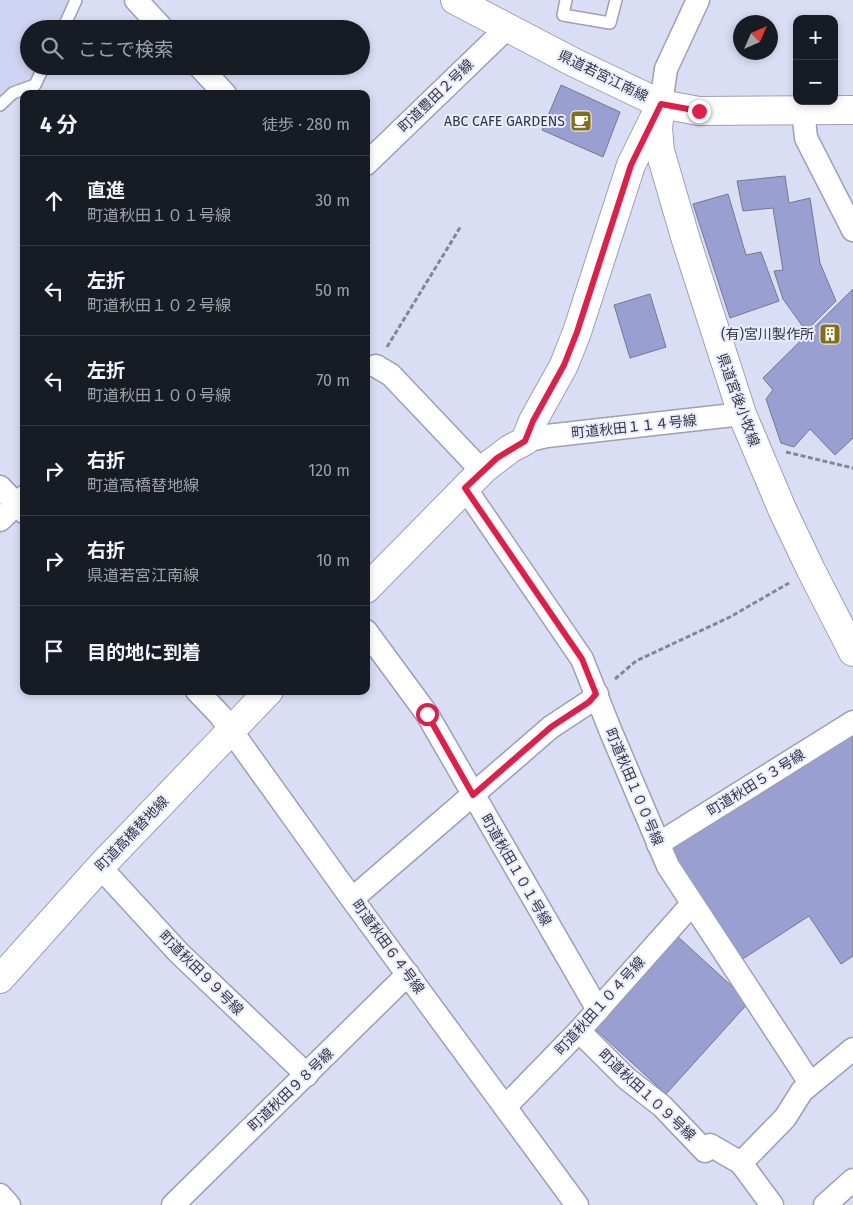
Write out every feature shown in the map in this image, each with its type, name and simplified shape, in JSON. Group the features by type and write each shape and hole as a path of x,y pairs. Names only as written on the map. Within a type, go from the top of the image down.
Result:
{"main road":[{"name":"県道若宮江南線","path":"455,0 507,28 661,104 699,111 853,110"},
{"name":"県道宮後小牧線","path":"661,104 658,128 660,151 691,258 742,414 758,455 811,570 853,652"},
{"path":"370,585 473,480 503,454 525,441 533,421 564,365 577,332 631,165 661,104"},
{"name":"町道高橋替地線","path":"0,979 100,867 265,695"}],"street":[{"path":"136,0 155,20"},
{"path":"661,104 666,69 698,0"},
{"name":"町道豊田２号線","path":"370,160 507,28"},
{"path":"207,75 221,90"},
{"path":"803,110 806,138 853,230"},
{"name":"町道秋田１００号線","path":"376,366 391,375 473,480 582,659 668,866 810,1083"},
{"name":"町道秋田１１４号線","path":"525,441 547,436 742,414"},
{"path":"0,488 20,504"},
{"path":"0,520 20,506"},
{"name":"町道秋田１０１号線","path":"370,636 427,714 598,1010"},
{"path":"352,899 551,727 589,702 596,694"},
{"name":"町道秋田６４号線","path":"201,695 220,715 352,899 505,1106 567,1201"},
{"name":"町道秋田５３号線","path":"658,844 853,722"},
{"name":"町道秋田９９号線","path":"100,867 179,953 307,1075"},
{"name":"町道秋田１０４号線","path":"505,1106 579,1031 692,904"},
{"name":"町道秋田９８号線","path":"173,1205 408,974"},
{"name":"町道秋田１０９号線","path":"579,1031 626,1078 662,1106 705,1151 710,1145 741,1163"},
{"path":"772,1205 741,1163 785,1118 802,1091 853,1049"},
{"path":"825,1205 853,1180"},
{"path":"0,1195 9,1205"}],"lane":[{"path":"66,20 76,0"},
{"path":"566,0 563,15 610,23 616,0"},
{"path":"21,90 35,85 40,75"},
{"path":"0,105 13,93 20,90"}],"path":[{"path":"376,366 461,226"},
{"path":"758,455 787,452 853,468"},
{"path":"596,694 636,661 730,617 811,570"}],"shaded area":[{"path":"0,0 70,0 61,20 20,20 20,75 35,75 32,81 0,99"}],"building":[{"name":"ABC CAFE GARDENS","path":"561,85 620,112 603,157 542,130"},
{"path":"785,176 789,203 810,198 820,263 836,301 806,331 783,299 774,271 783,270 773,208 743,211 737,181"},
{"path":"728,194 746,255 761,252 779,301 730,318 693,204"},
{"name":"(有)宮川製作所","path":"853,289 853,438 835,455 810,429 794,447 781,443 766,399 773,390 763,378"},
{"path":"650,294 666,347 630,358 614,305"},
{"path":"853,730 853,956 841,964 809,916 738,962 666,851"},
{"path":"676,935 749,1002 666,1094 593,1027"}],"place":[{"name":"ABC CAFE GARDENS","path":"581,121"},
{"name":"(有)宮川製作所","path":"830,334"}],"route":[{"path":"427,714 473,795 551,727 589,702 596,694 582,659 465,488 497,458 525,441 533,421 557,379 577,332 631,165 661,104 699,111"}]}
